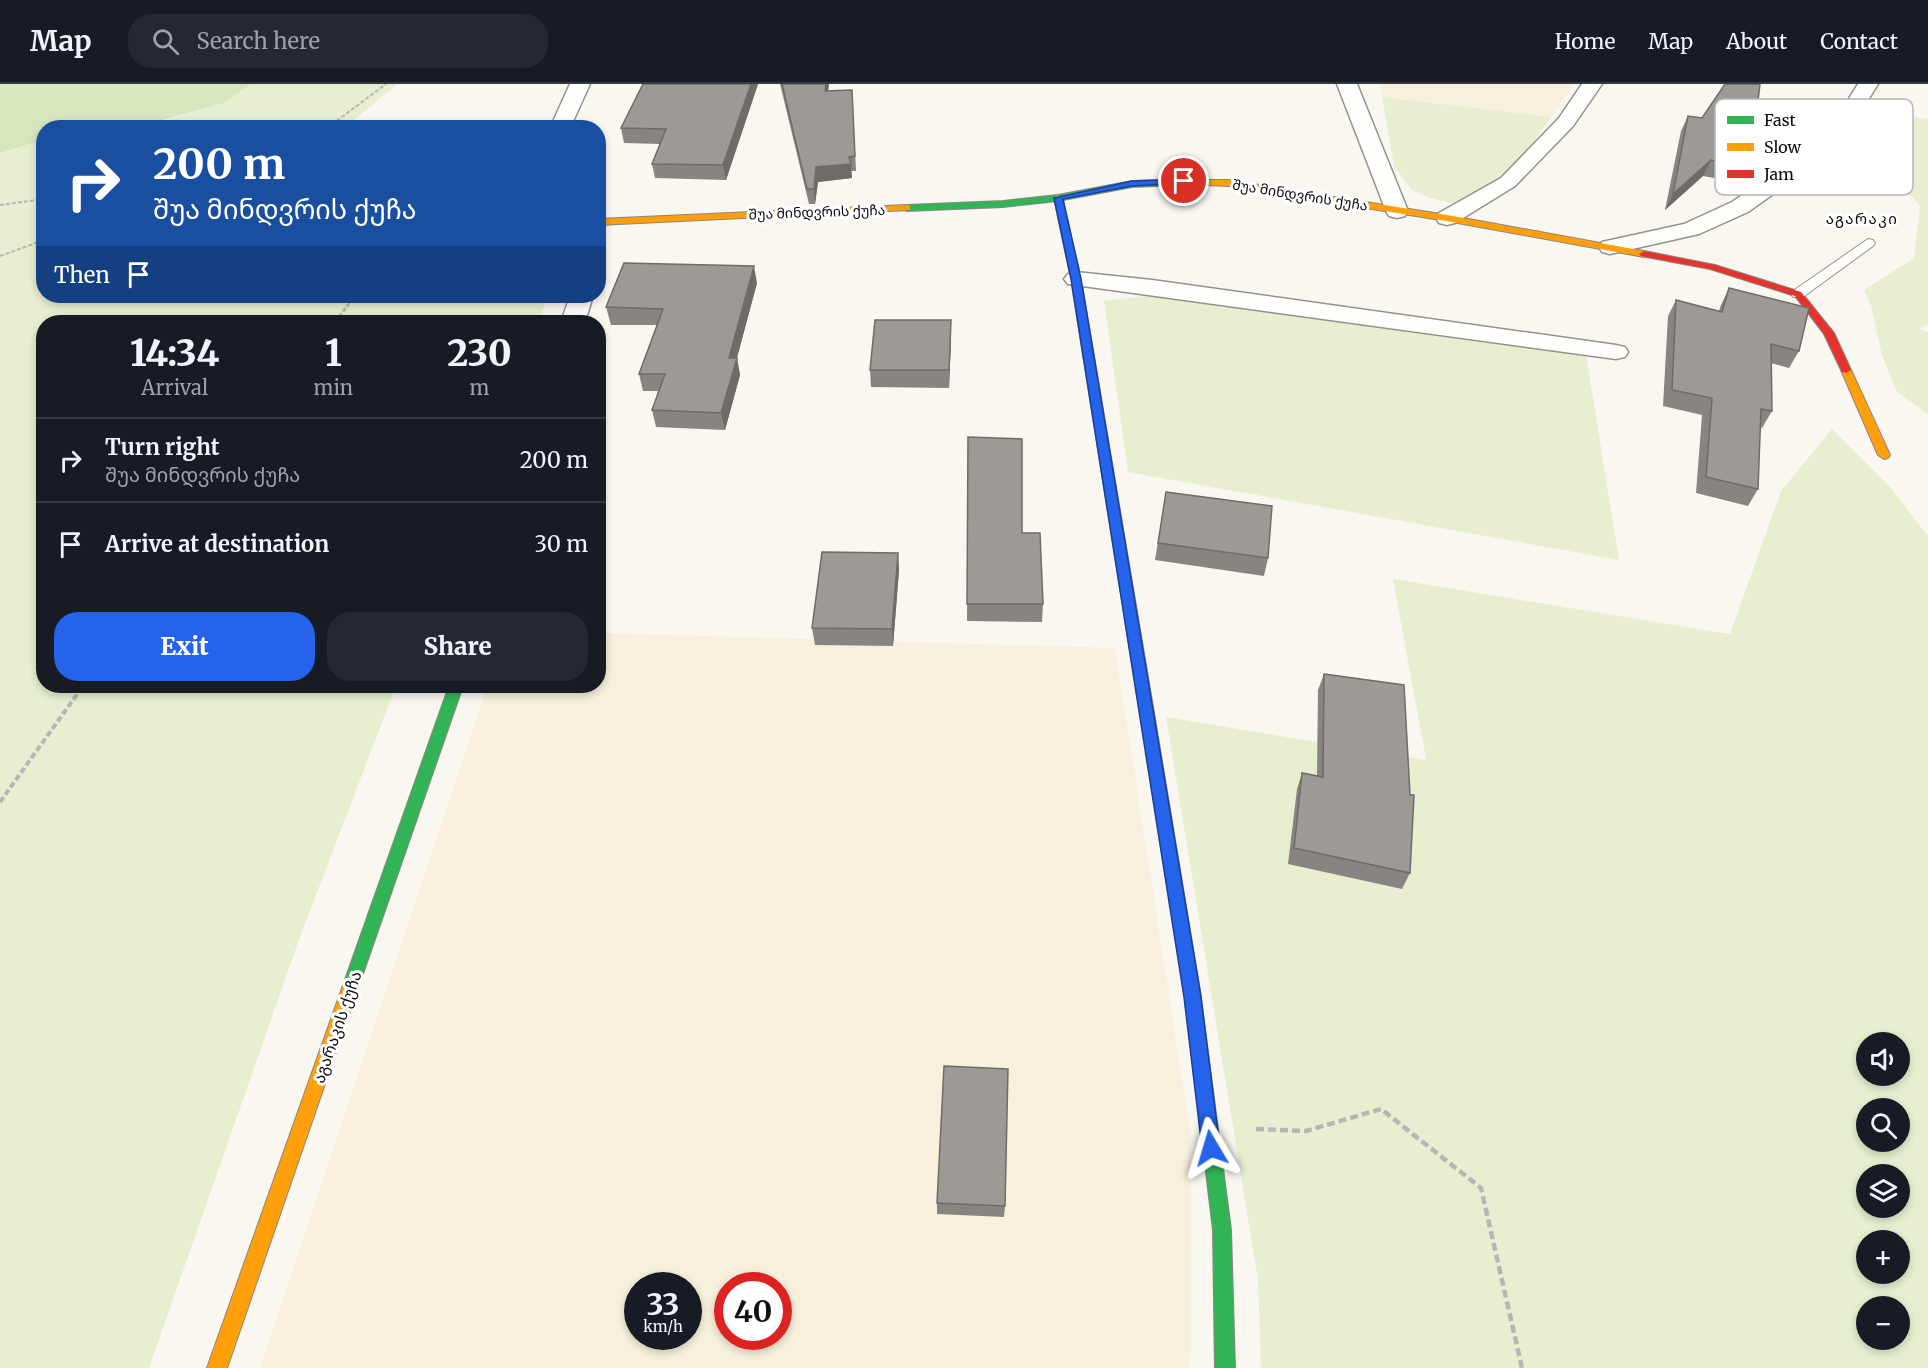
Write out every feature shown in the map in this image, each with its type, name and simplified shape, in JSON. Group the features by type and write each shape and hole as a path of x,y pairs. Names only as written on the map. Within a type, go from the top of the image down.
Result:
{"street":[{"path":"564,120 580,84"},
{"path":"1347,84 1397,211"},
{"path":"1447,218 1508,182 1566,122 1592,84"},
{"name":"შუა მინდვრის ქუჩა","path":"1859,99 1868,84"},
{"name":"შუა მინდვრის ქუჩა","path":"606,222 1003,204 1058,198 1132,184 1184,181 1228,183 1447,218 1610,248 1691,229 1740,207 1757,195"},
{"path":"1058,198 1076,279 1191,986 1222,1230 1225,1368"},
{"path":"1610,248 1712,267 1798,294 1829,333 1884,455"},
{"path":"1076,279 1152,287 1616,352"},
{"name":"აგარაკის ქუჩა","path":"217,1368 454,693"}],"lane":[{"path":"1798,294 1868,243"}],"path":[{"path":"338,120 386,84"},
{"path":"0,205 36,200"},
{"path":"0,255 36,243"},
{"path":"340,315 350,303"},
{"path":"0,802 78,693"},
{"path":"1208,1127 1306,1131 1381,1109 1481,1188 1522,1368"}],"shaded area":[{"path":"1381,84 1575,84 1551,117 1382,97"},
{"path":"606,633 1115,648 1191,1137 1190,1368 260,1368 485,693 606,693"}],"green space":[{"path":"0,84 251,84 224,103 163,120 36,120 36,142 0,153"},
{"path":"251,84 397,84 354,120 166,120 224,103"},
{"path":"1382,97 1551,117 1514,170 1479,199 1451,203 1429,198 1412,190 1394,166"},
{"path":"1913,117 1928,119 1928,324 1919,329 1928,332 1928,414 1897,392 1882,355 1871,305 1864,290 1914,258 1920,206 1910,195 1913,195"},
{"path":"36,142 36,303 546,303 540,315 36,315 36,693 393,693 301,934 149,1368 0,1368 0,153"},
{"path":"1153,295 1586,354 1619,560 1128,472 1104,301"},
{"path":"1832,429 1890,487 1928,536 1928,1368 1261,1368 1258,1280 1166,717 1426,760 1393,579 1730,634 1781,491"}],"building":[{"path":"643,84 751,84 723,165 652,164 666,129 621,128"},
{"path":"782,84 826,84 825,91 852,90 855,156 849,157 851,164 816,167 814,189 807,189"},
{"path":"1725,84 1760,84 1758,99 1715,99 1715,161 1711,160 1673,194 1688,116 1702,118"},
{"path":"624,263 754,266 729,358 737,358 721,413 652,410 665,374 639,374 663,309 606,307"},
{"path":"1729,288 1809,308 1799,351 1771,344 1772,411 1761,409 1758,489 1706,477 1712,398 1672,390 1676,300 1722,312"},
{"path":"875,320 951,320 949,370 870,370"},
{"path":"968,437 1022,439 1022,533 1040,533 1043,604 967,604"},
{"path":"1166,492 1272,506 1268,558 1158,543"},
{"path":"822,552 898,553 892,629 812,628"},
{"path":"1324,674 1404,685 1410,795 1414,795 1410,873 1294,848 1302,773 1323,777"},
{"path":"944,1066 1008,1069 1005,1206 937,1203"}],"traffic: fast":[{"path":"907,208 1003,204 1058,198 1132,184 1206,182"},
{"path":"349,991 454,693"},
{"path":"1192,991 1222,1230 1225,1368"}],"traffic: slow":[{"path":"1206,182 1228,183 1447,218 1644,254"},
{"path":"1058,198 1076,279 1147,713"},
{"path":"606,222 907,208"},
{"path":"1846,370 1884,455"},
{"path":"217,1368 349,991"}],"traffic: jam":[{"path":"1644,254 1712,267 1798,294 1829,333 1846,370"},
{"path":"1147,713 1192,991"}],"district":[{"name":"აგარაკი","path":"1862,219"}],"route":[{"path":"1184,181 1132,184 1058,198 1076,279 1192,997 1211,1148"}]}
